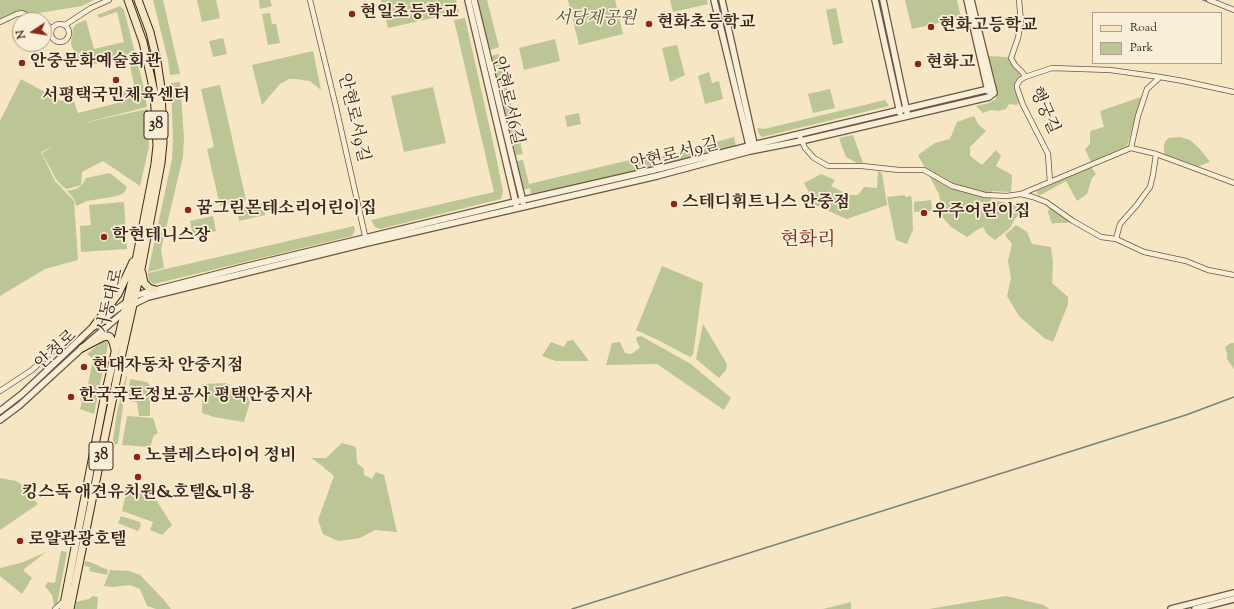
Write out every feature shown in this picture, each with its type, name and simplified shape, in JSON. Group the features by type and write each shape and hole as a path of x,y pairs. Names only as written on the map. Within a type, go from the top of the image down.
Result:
{"main road":[{"name":"서동대로","path":"70,609 132,301 138,251 155,164 157,145 154,92 150,67 128,0"},
{"name":"서동대로","path":"64,605 104,399 126,310 132,301 141,269 160,170 163,143 161,88 157,61 150,32 138,0"},
{"path":"94,326 118,294 138,251"},
{"path":"141,269 144,283 149,288 155,290"},
{"path":"82,348 108,336 113,342 115,353"}],"street":[{"path":"65,25 91,8 108,0"},
{"name":"안현로서9길","path":"310,0 366,241"},
{"name":"안현로서6길","path":"468,0 516,205"},
{"name":"안현로서6길","path":"474,0 524,207"},
{"path":"714,0 752,148"},
{"path":"722,0 752,148"},
{"path":"875,0 901,118"},
{"path":"883,0 908,116"},
{"path":"967,0 990,88"},
{"path":"516,205 523,200 654,170 752,148 901,118 989,97 990,88 971,0"},
{"path":"1019,0 1021,22 1018,38 1011,58 1015,65 1023,72 1025,77"},
{"path":"1209,0 1234,10"},
{"path":"0,22 12,16"},
{"path":"52,28 58,23 65,25 68,29 69,35 66,40 60,42 52,38"},
{"name":"행궁길","path":"1050,182 1048,154 1023,105 1017,88 1017,85 1025,77 1052,68 1110,70 1184,81 1234,92"},
{"path":"1131,148 1138,116 1147,89 1160,77"},
{"path":"800,138 990,88"},
{"path":"800,138 805,148 814,158 828,166 862,166 899,170 924,170 952,186 985,195 1007,196 1021,194 1131,148 1156,154 1234,183"},
{"name":"안현로서9길","path":"132,301 366,241 516,205 524,207 657,176 752,148"},
{"path":"1116,239 1120,224 1136,206 1150,186 1156,154"},
{"path":"1021,194 1046,202 1073,221 1101,237 1116,239 1144,252 1186,261 1208,270 1234,275"},
{"path":"132,301 155,290 366,241"},
{"name":"안청로","path":"1,410 22,394 94,326 132,301"},
{"name":"안청로","path":"0,420 20,405 126,310"},
{"path":"0,391 32,370 56,348"},
{"path":"1,410 7,415"},
{"path":"1171,609 1234,593"},
{"path":"1195,609 1234,599"},
{"path":"54,609 64,605"}],"green space":[{"path":"0,0 94,0 82,6 45,12 26,12 20,10 12,12 12,14 0,19"},
{"path":"153,0 163,0 180,74 170,75 168,60"},
{"path":"197,0 216,0 220,18 202,22"},
{"path":"259,0 270,0 272,6 260,9"},
{"path":"381,0 456,0 459,12 388,28"},
{"path":"478,0 487,0 499,47 490,50"},
{"name":"서당제공원","path":"568,0 615,0 623,34 579,45"},
{"path":"670,0 707,0 708,4 673,12"},
{"path":"905,0 957,0 961,18 912,29"},
{"path":"120,6 124,10 144,88 147,107 80,124 147,109 149,147 140,186 103,161 82,172 81,185 67,189 63,187 56,179 42,153 52,147 41,152 55,181 74,201 78,260 45,269 0,296 0,121 21,79 61,101 73,98 78,113 118,103 117,93 135,89 128,56 91,65 89,59 78,60 71,44 73,28 76,24 86,20 94,49 124,42 117,12 99,18 97,15"},
{"path":"836,8 843,43 833,45 826,10"},
{"path":"270,13 272,24 276,24 280,43 268,45 262,14"},
{"path":"465,18 503,191 501,199 380,229 375,227 371,220 494,192 454,20"},
{"path":"223,38 227,54 213,57 209,41"},
{"path":"555,39 560,61 524,70 519,48"},
{"path":"677,45 685,75 670,82 662,48"},
{"path":"313,51 321,90 310,81 289,79 280,84 262,105 252,65"},
{"path":"499,54 514,118 506,120 491,56"},
{"path":"988,56 1008,57 1014,68 1022,74 1015,84 1019,102 1017,105 1009,104 1006,109 999,111 991,110 983,113 976,106 989,103 996,99 995,80"},
{"path":"709,72 712,83 719,81 723,99 705,104 698,76"},
{"path":"180,82 184,137 183,157 161,249 164,268 148,272 172,159 173,139 171,83"},
{"path":"220,85 246,200 220,206 207,149 214,147 201,89"},
{"path":"433,87 446,143 404,152 391,96"},
{"path":"830,89 835,108 813,113 808,94"},
{"path":"1141,97 1127,146 1091,162 1085,149 1090,144 1090,131 1104,127 1100,111"},
{"path":"885,100 889,106 762,137 757,128 764,129"},
{"path":"579,113 581,124 567,127 565,116"},
{"path":"974,116 978,124 986,131 970,147 970,156 982,165 996,150 1001,156 996,166 1012,175 1011,192 992,191 991,200 1020,205 1022,212 1014,220 1010,228 995,240 987,234 983,227 967,237 951,227 943,218 939,194 918,155 935,143 950,139 957,122"},
{"path":"517,129 523,154 516,155 510,130"},
{"path":"853,135 863,163 859,164 846,157 839,138"},
{"path":"734,137 736,147 659,166 657,158"},
{"path":"1180,137 1190,140 1199,148 1210,162 1197,167 1164,154 1164,145 1166,140 1169,138"},
{"path":"642,157 650,158 652,168 531,194 530,188 523,190 516,161 523,160 529,184"},
{"path":"1091,167 1096,174 1092,178 1087,194 1077,201 1066,181 1039,196 1036,191"},
{"path":"878,171 882,173 887,205 847,219 815,205 804,183 821,174 835,180 831,186 849,195 858,195 864,187 877,188"},
{"path":"110,173 127,187 124,193 117,196 87,201 76,206 74,199 67,191 76,189 82,185 86,178"},
{"path":"905,195 905,197 911,196 912,201 913,230 907,244 896,240 887,197"},
{"path":"931,200 932,211 914,212 914,202"},
{"name":"학현테니스장","path":"124,202 127,249 81,252 80,226 91,225 89,205"},
{"path":"263,204 265,215 239,221 237,210"},
{"path":"1050,206 1070,220 1068,223 1052,224 1048,212"},
{"path":"213,216 216,231 193,236 190,221"},
{"path":"1016,225 1027,232 1032,244 1051,247 1053,263 1052,283 1068,297 1068,304 1053,342 1044,338 1019,316 1007,296 1011,278 1008,261 1012,244 1005,235"},
{"path":"354,226 355,230 352,236 154,284 149,281 148,273"},
{"path":"662,266 703,283 693,355 690,357 636,330"},
{"path":"703,324 727,364 726,370 719,378 696,359"},
{"path":"641,336 691,364 731,398 724,410 657,364 606,365 612,343 620,342 625,353 631,354 640,348 636,339 637,337"},
{"path":"573,340 589,361 556,361 542,356 551,342 564,347 567,341"},
{"path":"107,341 108,344 94,414 80,409 82,402 80,399 84,396 87,390 93,359 87,354 102,342"},
{"path":"1231,343 1234,343 1234,369 1227,359 1225,347"},
{"path":"126,376 118,443 115,445 113,440 117,412"},
{"path":"130,379 147,382 150,385 150,416 139,416 137,402 128,401"},
{"path":"226,383 229,388 245,392 250,402 244,422 214,417 202,413 203,384"},
{"path":"127,416 153,418 158,433 154,435 150,447 122,445"},
{"path":"342,443 356,447 357,463 364,469 364,475 372,479 376,472 384,475 397,532 375,530 360,538 338,541 323,534 318,520 334,476 311,458 326,458"},
{"path":"0,478 16,481 27,488 26,492 38,504 0,530"},
{"path":"148,487 172,525 162,535 150,530 153,522 122,511 125,498 125,489"},
{"path":"121,516 140,522 141,525 138,531 118,523"},
{"path":"61,551 67,552 57,605 54,606 52,595 45,586 48,582 55,583"},
{"path":"46,552 23,570 32,578 22,594 0,576 0,568 21,563"},
{"path":"85,561 108,570 107,575 89,571 90,567 84,566"},
{"path":"110,570 129,571 140,575 171,609 156,609 147,606 140,589 130,585 112,587 104,586"},
{"path":"93,596 98,597 97,609 75,609 76,602 89,599"},
{"path":"1006,596 1044,605 1049,609 929,609"},
{"path":"851,602 851,609 823,609"}],"waterway":[{"path":"1203,0 1209,2"},
{"path":"572,609 1186,415 1234,397"}],"place":[{"name":"현일초등학교","path":"352,14"},
{"name":"현화초등학교","path":"649,24"},
{"name":"현화고등학교","path":"931,27"},
{"name":"안중문화예술회관","path":"22,63"},
{"name":"현화고","path":"918,64"},
{"name":"서평택국민체육센터","path":"116,80"},
{"name":"스테디휘트니스 안중점","path":"674,204"},
{"name":"꿈그린몬테소리어린이집","path":"188,210"},
{"name":"우주어린이집","path":"924,213"},
{"name":"학현테니스장","path":"104,237"},
{"name":"현대자동차 안중지점","path":"84,367"},
{"name":"한국국토정보공사 평택안중지사","path":"71,397"},
{"name":"노블레스타이어 정비","path":"137,457"},
{"name":"킹스독 애견유치원&호텔&미용","path":"138,477"},
{"name":"로얄관광호텔","path":"20,541"}],"district":[{"name":"현화리","path":"808,242"}]}
